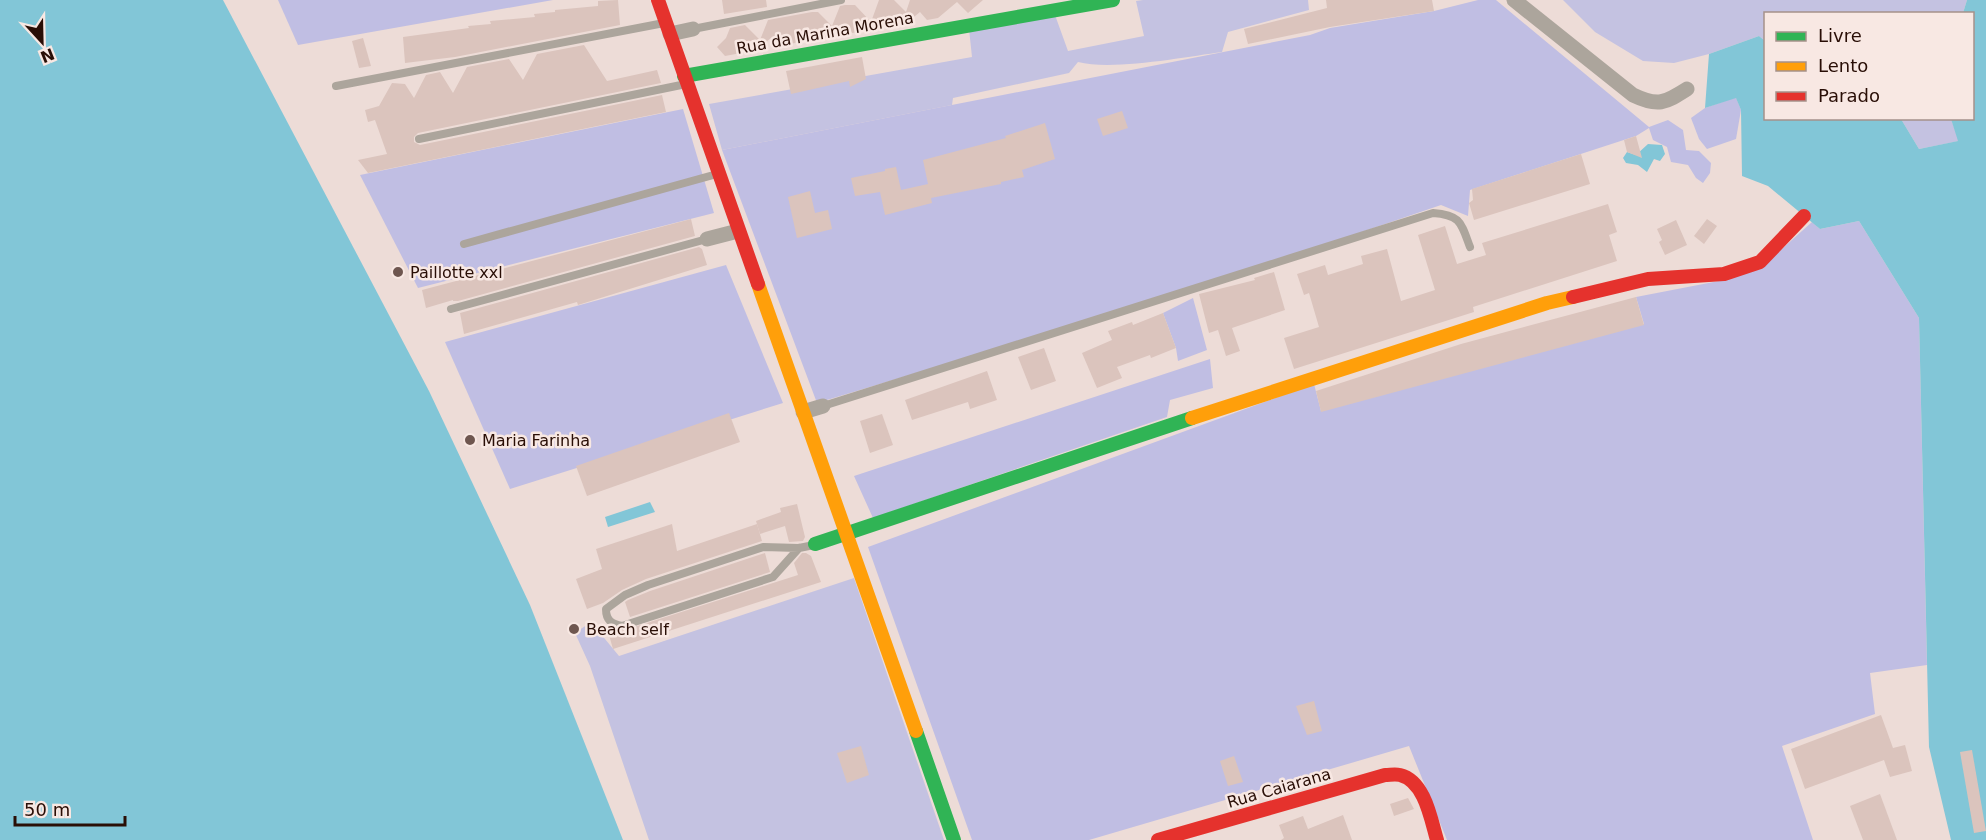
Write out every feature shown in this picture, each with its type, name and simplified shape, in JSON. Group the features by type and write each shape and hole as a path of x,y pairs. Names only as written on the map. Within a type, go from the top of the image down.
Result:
{"street":[{"path":"658,0 954,840"},
{"name":"Rua da Marina Morena","path":"686,80 1113,0"},
{"path":"1514,0 1633,95 1650,103 1670,100 1687,89"},
{"path":"668,28 693,29"},
{"path":"815,544 1283,388 1547,303 1648,279 1724,274 1760,262 1804,216"},
{"path":"707,240 738,231"},
{"path":"803,412 824,406"},
{"name":"Rua Caiarana","path":"1158,840 1384,775 1400,776 1410,781 1421,796 1437,840"}],"lane":[{"path":"693,29 842,0"},
{"path":"336,86 668,28"},
{"path":"419,139 686,80"},
{"path":"464,244 718,174"},
{"path":"824,406 1433,213 1449,214 1461,224 1470,247"},
{"path":"452,309 707,240"},
{"path":"799,548 773,577 622,626 609,621 606,615 606,609 612,603 648,585 763,548 799,548 815,544"}],"shaded area":[{"path":"0,0 223,0 429,391 530,605 623,840 0,840"},
{"path":"278,0 553,0 298,45"},
{"path":"1308,0 1309,10 1228,32 1222,52 1129,64 1078,62 1069,73 953,98 952,105 722,150 709,104 972,57 969,29 1055,15 1068,51 1144,36 1136,1"},
{"path":"1478,0 1496,0 1649,127 1668,120 1683,130 1686,150 1699,151 1711,163 1710,173 1703,183 1696,178 1688,165 1671,162 1667,147 1653,140 1649,128 1636,136 1470,190 1468,216 1441,205 1191,290 817,403 722,150 1310,35 1330,28 1434,11"},
{"path":"1563,0 1967,0 1963,12 1764,12 1764,40 1759,36 1709,54 1674,63 1643,61 1595,32"},
{"path":"1967,0 1986,0 1986,840 1951,840 1929,747 1919,318 1859,221 1820,229 1768,186 1742,176 1741,110 1736,98 1705,108 1709,54 1759,36 1764,40 1764,120 1902,120 1919,149 1958,141 1951,120 1974,120 1974,12 1963,12"},
{"path":"1736,97 1741,110 1736,139 1707,149 1699,139 1691,118 1705,108"},
{"path":"683,109 714,213 418,288 360,175"},
{"path":"1902,120 1951,120 1959,141 1919,149"},
{"path":"1648,144 1662,145 1665,154 1660,161 1654,159 1647,172 1638,165 1626,163 1623,158 1627,152 1636,155"},
{"path":"1859,221 1919,318 1927,665 1870,673 1875,714 1782,746 1813,840 1447,840 1409,746 1089,840 972,840 868,547 1314,384 1321,411 1644,324 1636,297 1724,280 1765,264 1812,222 1820,229"},
{"path":"726,265 783,403 510,489 445,342"},
{"path":"1193,298 1207,350 1178,361 1176,348 1163,313"},
{"path":"1210,359 1213,388 1170,400 1167,417 873,518 854,476"},
{"path":"650,502 655,512 608,527 605,517"},
{"path":"854,578 944,840 649,840 590,666 575,633 591,622 619,656"}],"building":[{"path":"618,0 620,25 455,57 405,63 403,37 491,24 490,21 535,17 534,14 598,6 598,1"},
{"path":"722,0 766,0 767,7 724,14"},
{"path":"879,0 894,0 906,12 910,0 983,0 968,13 957,2 938,18 927,20 920,12 905,24 891,26 882,17 865,31 852,33 844,24 829,37 815,40 808,32 795,43 780,46 772,37 757,50 725,56 717,47 726,38 730,28 745,25 760,40 768,20 818,12 832,26 840,6 845,5 855,5 871,22"},
{"path":"1326,0 1432,0 1434,11 1330,27 1248,44 1244,29 1327,8"},
{"path":"363,38 371,66 359,68 352,41"},
{"path":"584,45 607,81 657,70 661,83 418,133 414,137 414,142 420,145 662,95 666,112 368,173 358,160 387,154 375,120 368,122 365,110 379,106 392,83 405,84 414,98 426,75 440,72 453,93 467,67 509,59 523,80 537,54"},
{"path":"862,57 866,79 850,87 849,81 791,94 786,71"},
{"path":"1122,111 1128,128 1103,136 1097,119"},
{"path":"1045,123 1055,159 1022,170 1024,177 931,198 932,203 885,215 880,192 855,196 851,178 896,167 901,190 928,184 923,160 1006,138 1005,136"},
{"path":"1636,136 1642,158 1627,152 1624,140"},
{"path":"1581,154 1590,184 1474,220 1469,203 1473,200 1472,189"},
{"path":"810,191 815,213 828,210 832,229 797,238 788,197"},
{"path":"1608,204 1617,232 1609,235 1617,261 1473,307 1474,312 1294,369 1284,338 1319,327 1309,293 1304,295 1297,274 1325,265 1328,275 1363,264 1361,256 1387,249 1401,301 1435,290 1418,235 1445,226 1457,264 1486,255 1482,243"},
{"path":"691,219 695,236 426,308 422,290"},
{"path":"1707,219 1717,226 1704,244 1694,236"},
{"path":"1676,220 1687,245 1665,255 1659,242 1662,240 1657,229"},
{"path":"699,247 702,249 707,265 578,305 577,302 464,334 460,313"},
{"path":"1274,272 1285,310 1232,328 1240,351 1226,356 1218,330 1209,333 1199,294 1255,280 1254,278"},
{"path":"1636,297 1644,325 1321,412 1316,391 1461,344"},
{"path":"1163,313 1176,348 1151,358 1150,355 1117,367 1122,378 1097,388 1082,353 1112,340 1108,331 1132,322 1133,325"},
{"path":"1044,348 1056,381 1031,390 1018,357"},
{"path":"987,371 997,400 970,409 968,402 912,420 905,400"},
{"path":"729,413 740,442 587,496 576,466"},
{"path":"882,414 893,445 870,453 860,421"},
{"path":"797,504 805,537 803,541 789,542 785,526 760,534 756,521 781,512 780,508"},
{"path":"672,524 677,551 757,524 762,541 646,579 622,590 603,603 587,609 576,579 602,569 596,549"},
{"path":"765,553 770,572 630,617 625,602 628,600"},
{"path":"802,553 811,556 821,582 613,649 609,635 798,575 794,563"},
{"path":"1314,701 1322,731 1307,735 1296,706"},
{"path":"1881,715 1893,748 1905,745 1912,771 1890,777 1884,760 1805,789 1791,749"},
{"path":"861,746 869,775 847,783 837,753"},
{"path":"1972,750 1986,831 1974,833 1960,752"},
{"path":"1234,756 1243,782 1228,786 1220,761"},
{"path":"1880,794 1897,840 1863,840 1850,806"},
{"path":"1408,798 1414,809 1394,816 1390,804"},
{"path":"1343,815 1352,840 1281,840 1284,838 1279,825 1303,816 1308,829"}],"traffic: fast":[{"path":"684,76 1113,0"},
{"path":"815,544 1192,418"},
{"path":"916,731 954,840"}],"traffic: slow":[{"path":"758,284 916,731"},
{"path":"1192,418 1547,303 1573,297"}],"traffic: jam":[{"path":"658,0 758,284"},
{"path":"1573,297 1648,279 1724,274 1760,262 1804,216"},
{"path":"1158,840 1385,775 1400,775 1415,785 1426,802 1437,840"}],"place":[{"name":"Paillotte xxl","path":"398,272"},
{"name":"Maria Farinha","path":"470,440"},
{"name":"Beach self","path":"574,629"}]}
